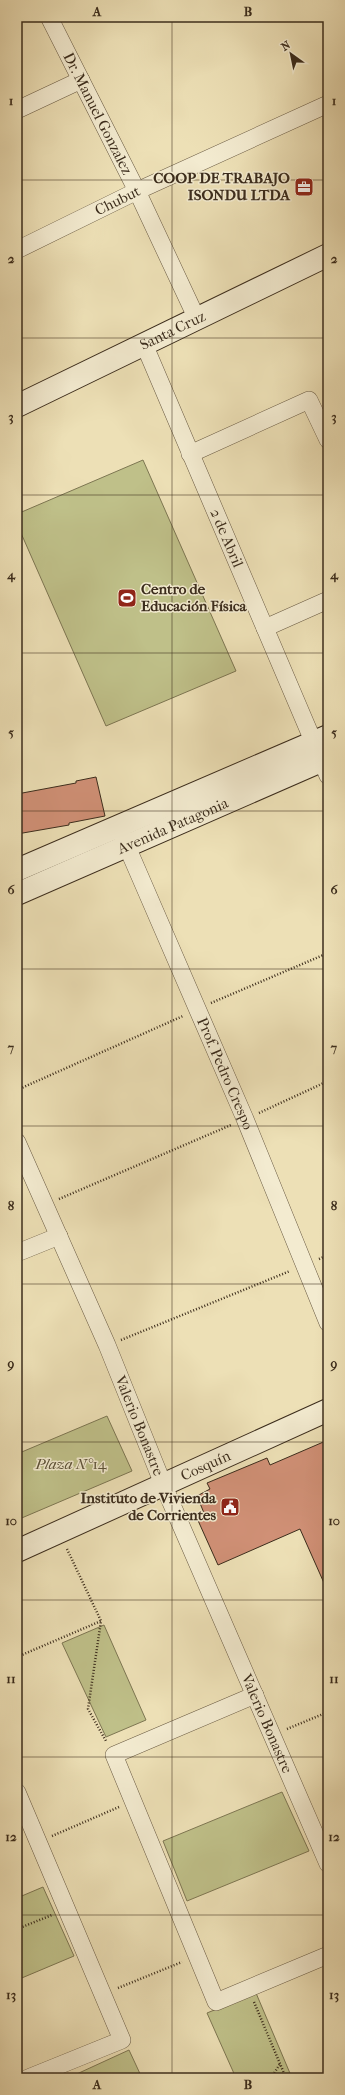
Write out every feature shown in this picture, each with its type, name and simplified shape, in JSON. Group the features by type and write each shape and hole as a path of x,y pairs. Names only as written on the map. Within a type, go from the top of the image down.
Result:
{"street":[{"name":"Dr. Manuel Gonzalez","path":"49,17 137,191 197,319"},
{"path":"17,110 81,80"},
{"name":"Chubut","path":"17,250 137,191 328,104"},
{"name":"Santa Cruz","path":"17,406 328,255"},
{"name":"2 de Abril","path":"144,344 265,628 324,755"},
{"path":"190,454 309,400 328,440"},
{"path":"265,628 328,600"},
{"name":"Avenida Patagonia","path":"17,870 118,826 324,755"},
{"name":"Avenida Patagonia","path":"17,894 127,847 324,755"},
{"name":"Prof. Pedro Crespo","path":"118,826 196,1010 245,1119 328,1323"},
{"name":"Valerio Bonastre","path":"17,1142 46,1204 107,1345 163,1484 328,1864"},
{"path":"17,1253 59,1236"},
{"name":"Cosquín","path":"17,1551 328,1410"},
{"path":"255,1695 114,1755 216,2002 328,1955"},
{"path":"17,1792 122,2040 28,2078"}],"path":[{"path":"17,1090 328,953"},
{"path":"46,1204 245,1119 328,1081"},
{"path":"107,1345 328,1255"},
{"path":"59,1532 101,1620 88,1709 114,1755"},
{"path":"17,1657 101,1620"},
{"path":"272,1736 328,1712"},
{"path":"38,1841 132,1801"},
{"path":"17,1929 66,1909"},
{"path":"102,1994 197,1956"},
{"path":"249,1989 286,2078"},
{"path":"271,2078 280,2064"}],"green space":[{"name":"Centro de Educación Física","path":"143,460 236,671 106,726 17,524 17,514"},
{"name":"Plaza N°14","path":"107,1416 132,1471 17,1520 17,1454"},
{"path":"104,1625 146,1720 106,1737 62,1643"},
{"path":"282,1792 309,1851 187,1901 163,1841"},
{"path":"43,1887 74,1956 17,1980 17,1898"},
{"path":"256,1993 292,2078 236,2078 207,2013"},
{"path":"129,2050 142,2078 68,2078"}],"building":[{"path":"96,777 105,816 69,823 69,825 17,834 17,794 76,783 76,781"},
{"path":"328,1440 328,1592 300,1529 218,1565 196,1516 204,1513 197,1496 210,1489 207,1483 267,1458 270,1465"}],"place":[{"name":"COOP DE TRABAJO ISONDU LTDA","path":"304,187"},
{"name":"Centro de Educación Física","path":"127,598"},
{"name":"Instituto de Vivienda de Corrientes","path":"230,1507"}]}
